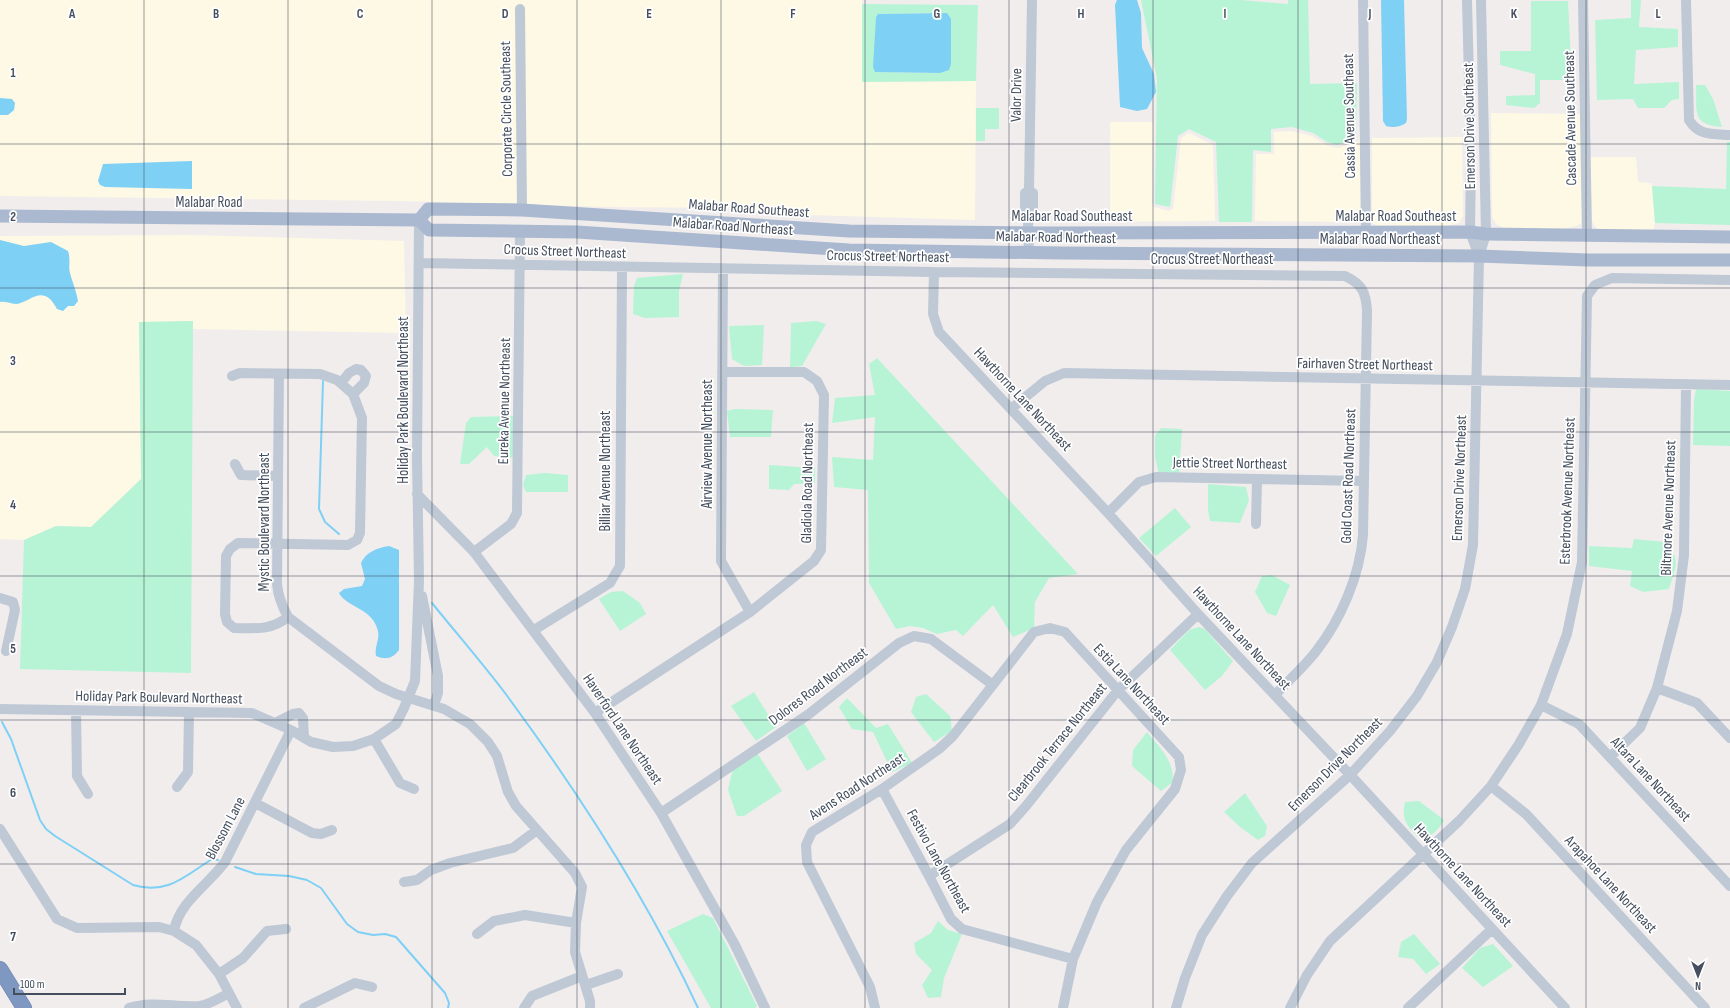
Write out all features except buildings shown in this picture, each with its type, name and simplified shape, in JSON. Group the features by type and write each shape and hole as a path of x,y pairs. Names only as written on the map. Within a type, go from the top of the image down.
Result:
{"highway":[{"path":"0,969 24,1008"}],"main road":[{"name":"Malabar Road Southeast","path":"419,220 428,209 522,210 849,231 1029,226 1166,232 1470,232 1486,234 1730,237"},
{"path":"567,232 585,223 597,214"},
{"name":"Malabar Road","path":"0,216 419,220"},
{"name":"Malabar Road Northeast","path":"419,220 429,230 567,232 848,250 1028,253 1479,256 1588,260 1730,260"},
{"path":"1166,232 1166,254"}],"street":[{"name":"Valor Drive","path":"1028,253 1029,226 1025,216 1025,193 1029,191 1033,0"},
{"name":"Cassia Avenue Southeast","path":"1363,0 1366,232"},
{"name":"Emerson Drive Southeast","path":"1467,0 1471,160 1470,232 1479,256"},
{"name":"Emerson Drive Southeast","path":"1479,256 1486,234 1481,0"},
{"name":"Cascade Avenue Southeast","path":"1583,0 1587,235"},
{"path":"1686,0 1689,120 1695,130 1711,134 1730,135"},
{"name":"Corporate Circle Southeast","path":"520,9 522,210"},
{"name":"Holiday Park Boulevard Northeast","path":"0,709 252,713 291,730 311,742 333,746 353,746 374,739 396,724 409,698 415,681 419,580 417,494 419,220"},
{"name":"Eureka Avenue Northeast","path":"474,552 511,524 517,513 521,264 520,231"},
{"name":"Emerson Drive Northeast","path":"1176,1008 1185,978 1202,935 1226,896 1252,863 1350,775 1390,732 1417,696 1437,662 1452,627 1463,595 1473,545 1479,256"},
{"name":"Crocus Street Northeast","path":"419,263 521,264 622,268 1340,276 1356,281"},
{"name":"Billiar Avenue Northeast","path":"534,630 610,583 620,566 622,268"},
{"name":"Airview Avenue Northeast","path":"724,269 721,561 750,612"},
{"name":"Hawthorne Lane Northeast","path":"934,272 933,314 938,332 1108,513 1198,614 1424,854 1566,1008"},
{"name":"Esterbrook Avenue Northeast","path":"1290,1008 1307,975 1330,941 1459,821 1491,786 1519,744 1541,705 1567,634 1582,562 1587,296 1595,285 1612,278 1730,280"},
{"name":"Gold Coast Road Northeast","path":"1275,695 1317,650 1340,612 1358,567 1363,535 1366,301 1364,291 1356,281"},
{"path":"341,383 348,373 356,369 361,370 366,376 364,383 353,394"},
{"name":"Gladiola Road Northeast","path":"596,713 750,612 814,561 821,550 824,395 817,381 804,372 722,372"},
{"path":"232,376 240,373 320,374 341,383 353,394 362,418 360,532 357,540 348,545 238,543 230,549 226,556 225,614 227,622 234,628 276,626 288,617"},
{"name":"Fairhaven Street Northeast","path":"1011,409 1045,381 1064,373 1366,379 1585,381 1686,385 1730,385"},
{"name":"Mystic Boulevard Northeast","path":"279,374 278,598 288,617 379,686 409,698"},
{"name":"Biltmore Avenue Northeast","path":"1610,757 1640,728 1657,688 1677,611 1684,555 1686,385"},
{"path":"235,464 241,475 278,476"},
{"name":"Jettie Street Northeast","path":"1108,513 1139,482 1156,477 1364,481"},
{"path":"1256,524 1257,480"},
{"name":"Haverford Lane Northeast","path":"417,494 474,552 596,713 661,813 734,945 764,1008"},
{"name":"Holiday Park Boulevard Northeast","path":"419,580 438,676 438,693 434,705"},
{"path":"0,598 13,602 15,610 6,651"},
{"name":"Clearbrook Terrace Northeast","path":"930,876 1010,824 1118,690 1198,614"},
{"name":"Estia Lane Northeast","path":"1050,628 1065,632 1179,757 1181,770 1175,789 1126,850 1097,902 1073,959"},
{"name":"Avens Road Northeast","path":"875,1008 870,987 807,862 806,845 812,832 882,789 939,749 949,740 1034,632 1050,628"},
{"name":"Dolores Road Northeast","path":"661,813 809,714 899,643 914,636 931,640 993,685"},
{"path":"1657,688 1697,703 1730,738"},
{"path":"409,698 434,705 470,724 488,742 497,756 508,792 516,806 575,872 582,886 576,923 575,952 590,1001 590,1008"},
{"name":"Altara Lane Northeast","path":"1541,705 1579,724 1730,886"},
{"path":"76,711 77,776 88,794"},
{"path":"177,788 188,772 189,712"},
{"path":"275,723 293,714 299,713 303,718 304,738"},
{"name":"Blossom Lane","path":"174,931 175,922 182,910 216,875 225,862 291,730"},
{"path":"374,739 400,783 414,789"},
{"name":"Arapahoe Lane Northeast","path":"1491,786 1526,814 1705,1008"},
{"name":"Festivo Lane Northeast","path":"882,789 930,876 950,919 962,929 1073,959"},
{"path":"255,803 312,833 321,834 332,830"},
{"path":"0,830 57,919 77,928 159,927 174,931 196,945 219,974 237,1008"},
{"path":"404,882 418,880 431,870 450,863 513,848 537,830"},
{"path":"477,934 494,921 525,915 576,923"},
{"path":"219,974 243,958 267,931 286,929"},
{"path":"1408,1008 1492,929"},
{"path":"1063,1008 1073,959"},
{"path":"524,1008 532,996 584,981 618,974"},
{"path":"304,1008 355,983 372,987"},
{"path":"129,1008 143,1004 200,1006 220,999 229,993"}],"shaded area":[{"path":"0,0 862,0 862,82 976,81 975,220 775,214 733,208 610,207 401,201 0,196"},
{"path":"1491,113 1580,114 1583,216 1581,224 1566,229 1504,228 1496,224 1492,216"},
{"path":"1360,121 1361,222 1255,221 1256,154 1274,154 1274,132 1291,131 1312,136 1326,145 1338,148 1359,141"},
{"path":"1110,122 1153,122 1152,204 1154,207 1169,211 1173,209 1181,138 1189,133 1213,145 1215,221 1084,222 1107,220 1110,218"},
{"path":"1462,137 1463,216 1459,223 1447,226 1377,225 1372,223 1372,138"},
{"path":"1590,157 1636,157 1638,182 1651,183 1652,186 1655,223 1653,231 1598,230 1592,222"},
{"path":"192,235 404,241 406,333 193,329 193,321 140,322 141,479 91,527 56,526 24,540 0,539 0,236"}],"green space":[{"path":"1141,0 1241,0 1288,4 1288,0 1308,0 1310,84 1357,83 1356,138 1337,145 1327,142 1313,133 1292,127 1271,129 1271,152 1253,150 1252,222 1219,222 1216,142 1189,129 1178,136 1170,207 1155,204 1157,79"},
{"path":"1631,0 1641,0 1639,27 1678,29 1678,47 1636,50 1634,84 1679,82 1679,99 1672,100 1664,108 1638,108 1633,99 1597,100 1595,20 1631,18"},
{"path":"1531,1 1568,1 1572,80 1540,80 1540,103 1534,108 1506,105 1506,96 1535,95 1535,74 1500,65 1500,51 1531,51"},
{"path":"862,4 978,5 976,81 862,82","holes":["947,13 940,73 875,72 876,17 878,14"]},
{"path":"1696,85 1705,85 1713,99 1722,127 1712,126 1700,120 1696,109"},
{"path":"976,108 999,108 999,129 985,129 985,141 976,141"},
{"path":"1727,142 1730,142 1730,225 1655,223 1652,186 1726,189"},
{"path":"683,274 679,291 679,317 645,318 633,314 634,286 637,278"},
{"path":"193,321 191,673 20,669 24,540 56,526 91,527 141,479 139,322"},
{"path":"816,321 826,324 802,366 790,367 791,323"},
{"path":"764,325 762,365 744,366 732,359 729,326"},
{"path":"877,358 1078,574 1049,578 1035,602 1034,628 1013,637 993,605 963,636 956,630 937,634 923,628 910,626 896,629 869,583 868,490 834,487 832,457 873,460 875,417 832,423 835,398 875,395 869,364"},
{"path":"1696,389 1730,391 1730,446 1693,445 1694,401"},
{"path":"735,409 773,410 771,437 730,437 727,411"},
{"path":"514,416 513,458 494,456 487,447 469,464 460,464 466,423 471,417"},
{"path":"1161,428 1182,429 1179,474 1159,474 1155,457 1155,436"},
{"path":"769,465 815,468 815,483 794,484 789,490 769,489"},
{"path":"545,473 568,475 568,492 526,492 523,485 526,475"},
{"path":"1208,484 1246,487 1249,500 1240,523 1210,521 1208,510"},
{"path":"1175,508 1191,527 1156,556 1139,538"},
{"path":"1634,539 1666,542 1671,549 1676,560 1676,565 1669,589 1643,592 1630,586 1632,571 1589,566 1589,546 1632,548"},
{"path":"1272,575 1290,585 1276,616 1267,613 1255,592 1262,576"},
{"path":"623,591 640,603 646,614 620,631 599,599 611,592"},
{"path":"1199,627 1205,629 1233,661 1222,676 1205,690 1170,650 1189,630"},
{"path":"754,692 776,727 756,741 731,706"},
{"path":"926,694 950,716 952,731 934,742 911,712 916,697"},
{"path":"847,698 876,728 888,724 912,763 892,772 873,732 852,729 839,707"},
{"path":"804,723 826,759 807,771 787,736"},
{"path":"1147,732 1169,761 1173,774 1173,782 1161,791 1132,766 1133,750"},
{"path":"757,753 782,791 744,816 737,816 728,790 733,768"},
{"path":"1245,793 1267,826 1265,836 1258,840 1240,827 1224,812"},
{"path":"1419,801 1444,820 1434,833 1424,838 1419,838 1408,826 1404,814 1405,802"},
{"path":"703,914 713,918 757,1006 755,1008 711,1008 667,931"},
{"path":"938,921 948,930 962,934 944,978 941,997 928,998 922,985 932,970 916,954 914,943 931,933"},
{"path":"1414,934 1440,964 1426,974 1413,959 1398,957 1401,942"},
{"path":"1493,944 1513,966 1483,987 1462,968 1480,948"}],"water":[{"path":"1117,0 1137,0 1141,13 1142,48 1154,74 1156,92 1147,109 1137,111 1120,107 1115,5"},
{"path":"1381,0 1404,0 1407,119 1406,123 1396,127 1386,126 1383,121"},
{"path":"947,13 951,19 951,64 949,70 940,73 875,72 873,67 876,17 878,14"},
{"path":"0,98 12,99 15,103 14,110 8,115 0,115"},
{"path":"192,161 192,189 105,187 100,185 98,181 103,164"},
{"path":"0,240 24,246 51,242 68,251 69,271 78,301 74,306 68,306 63,311 57,309 52,301 42,295 16,304 0,302"},
{"path":"389,546 399,550 399,650 389,658 383,658 376,656 378,631 371,617 348,602 339,593 344,589 362,586 365,579 361,563 363,559 372,551"}],"waterway":[{"path":"323,381 319,509 325,522 339,534"},
{"path":"432,603 508,697 561,771 586,809 611,848 657,927 698,1008"},
{"path":"2,722 11,739 40,820 46,829 55,836 133,885 145,887 156,888 166,886 176,882 212,859 218,860"},
{"path":"235,867 256,874 289,876 307,880 321,888 347,924 358,932 373,935 385,934 396,937 445,993 449,1003 448,1008"}]}
